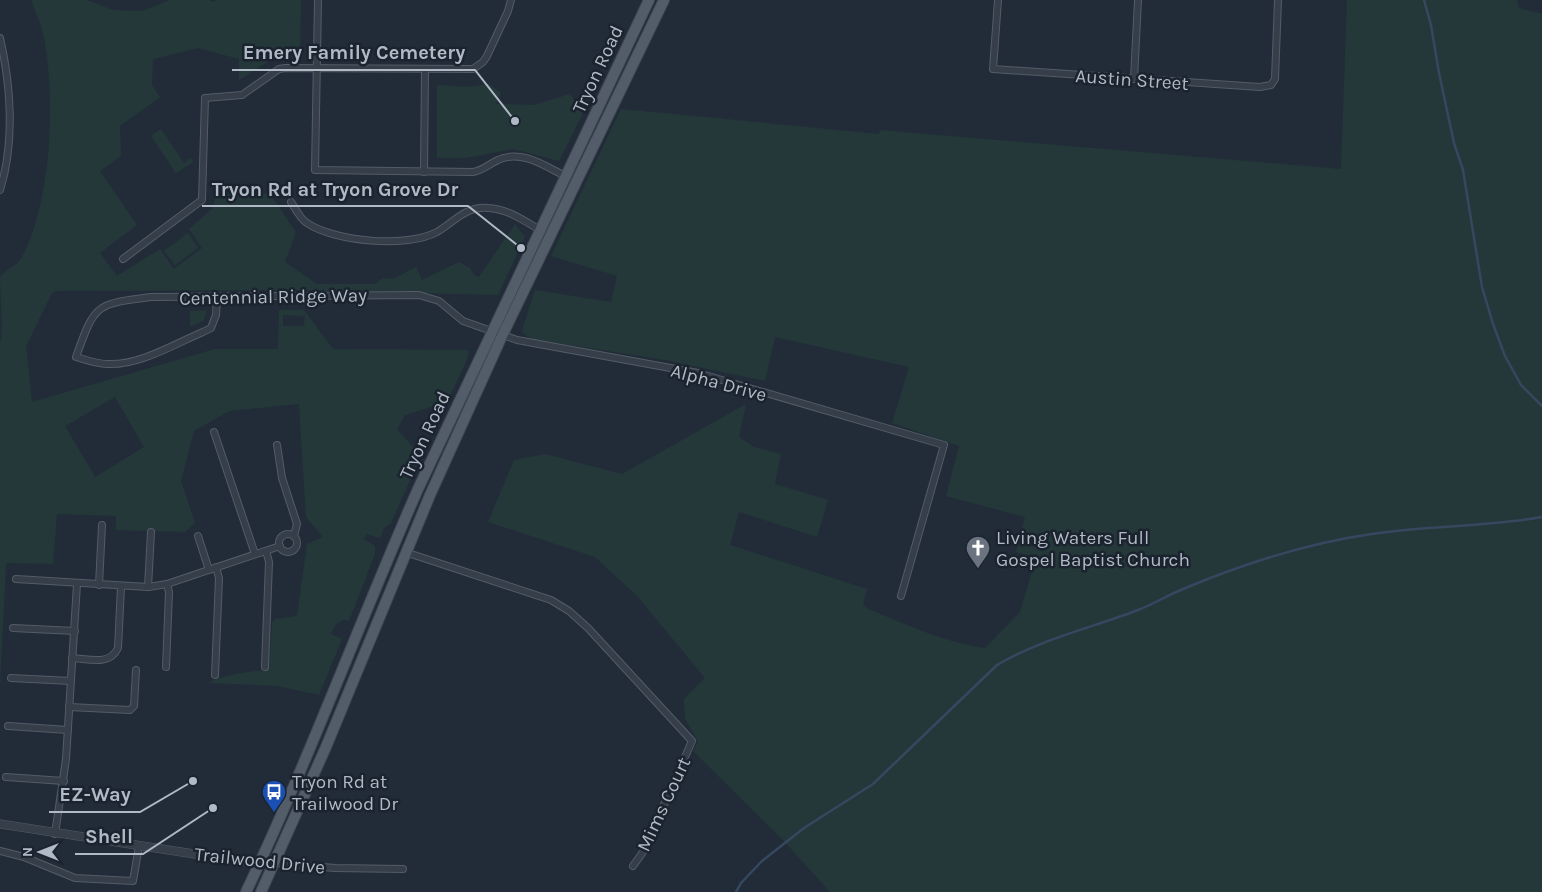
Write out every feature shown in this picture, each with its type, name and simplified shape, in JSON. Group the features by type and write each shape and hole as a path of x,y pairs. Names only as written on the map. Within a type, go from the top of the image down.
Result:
{"main road":[{"name":"Tryon Road","path":"246,892 313,742 387,559 648,0"},
{"name":"Tryon Road","path":"261,892 326,746 405,552 502,336 664,0"}],"street":[{"path":"318,0 315,170 473,172 484,170 498,160 520,157 533,160 565,176"},
{"path":"124,259 202,200 206,98 242,95 279,69 316,67 472,69 480,65 487,56 508,11 511,0"},
{"name":"Austin Street","path":"998,0 993,69 1260,87 1271,85 1275,79 1278,0"},
{"path":"1134,79 1138,0"},
{"path":"0,38 9,94 3,150 6,170 0,190"},
{"path":"424,69 424,172"},
{"path":"291,202 306,223 337,235 398,243 437,232 457,216 486,208 512,213 540,230"},
{"name":"Centennial Ridge Way","path":"217,297 216,315 211,328 203,332 138,359 118,364 104,364 76,357 88,322 104,305 151,297 419,295 434,299 463,321 492,333"},
{"name":"Alpha Drive","path":"492,333 538,346 698,373 944,445 901,596"},
{"path":"214,432 255,554"},
{"path":"277,445 282,478 297,524 294,536 297,544 292,551 283,550 280,546 280,540 283,535 289,534 294,536"},
{"path":"99,585 102,525"},
{"path":"148,587 151,532"},
{"path":"198,536 209,570"},
{"path":"16,579 121,587 148,587 167,584 280,546"},
{"path":"265,667 269,562 266,552"},
{"name":"Mims Court","path":"405,552 551,600 569,611 588,628 692,741 643,852 633,866"},
{"path":"215,674 219,578 216,567"},
{"path":"55,834 64,781 77,584"},
{"path":"166,667 169,592 167,584"},
{"path":"72,658 108,660 114,656 118,648 121,587"},
{"path":"13,628 75,632"},
{"path":"70,707 130,710 134,706 136,670"},
{"path":"10,678 71,681"},
{"path":"8,726 68,730"},
{"path":"6,777 64,781"},
{"name":"Trailwood Drive","path":"0,824 55,834 260,863 335,868 402,868"},
{"path":"0,851 24,857 75,878 133,880 139,846"}],"green space":[{"path":"31,0 87,0 113,10 142,11 170,0 209,0 212,2 217,0 301,0 300,52 275,58 239,80 239,59 198,48 153,59 152,85 160,97 120,126 121,156 100,171 137,225 100,253 117,276 160,249 174,269 202,248 189,229 212,209 217,193 270,194 296,232 285,262 317,284 375,284 383,278 393,279 416,267 422,280 459,262 470,268 475,276 479,277 515,224 525,237 498,295 292,290 57,291 52,293 26,346 32,402 215,349 278,349 279,310 304,310 333,349 469,350 466,362 447,402 405,415 397,429 421,456 391,523 384,528 380,538 366,534 364,539 375,546 375,554 349,621 344,620 336,624 331,634 342,639 319,695 277,686 209,683 213,680 247,672 269,670 272,622 276,619 297,616 307,544 323,537 306,517 299,404 229,411 194,431 181,481 195,523 185,532 116,530 116,516 57,514 53,564 6,563 0,685 0,343 2,322 0,277 20,260 32,234 40,207 49,145 50,113 47,54 42,29","holes":["283,315 305,316 304,326 283,326","115,397 144,447 95,477 65,426"]},
{"path":"1347,0 1517,0 1519,8 1542,14 1542,892 830,892 783,840 693,751 698,742 685,718 684,699 705,678 637,596 595,557 488,522 514,460 545,454 622,474 746,404 739,437 754,447 781,454 775,484 828,500 817,537 739,512 730,545 867,589 863,604 868,609 926,632 970,646 985,648 1020,612 1036,558 1016,552 1025,517 946,496 959,446 892,423 909,367 775,337 765,381 665,360 531,339 523,333 523,327 535,290 611,302 617,276 551,256 621,109 879,134 880,130 1341,169"},
{"path":"489,84 501,93 496,104 534,105 570,94 583,113 559,161 513,149 466,158 437,158 437,85 467,87"},
{"path":"161,129 184,163 191,158 193,162 176,173 151,136"},
{"path":"188,233 198,248 175,265 164,251"},
{"path":"207,310 203,321 190,327 190,311"}],"waterway":[{"path":"1424,0 1431,25 1454,143 1463,170 1482,287 1505,356 1521,385 1542,406"},
{"path":"736,892 741,883 762,861 804,828 873,784 997,665 1031,648 1138,610 1177,591 1229,571 1299,549 1348,538 1393,531 1500,523 1542,517"}],"place":[{"name":"Emery Family Cemetery","path":"515,121"},
{"name":"Tryon Rd at Tryon Grove Dr","path":"521,248"},
{"name":"Living Waters Full Gospel Baptist Church","path":"978,569"},
{"name":"EZ-Way","path":"193,781"},
{"name":"Shell","path":"213,808"},
{"name":"Tryon Rd at Trailwood Dr","path":"274,813"}]}
